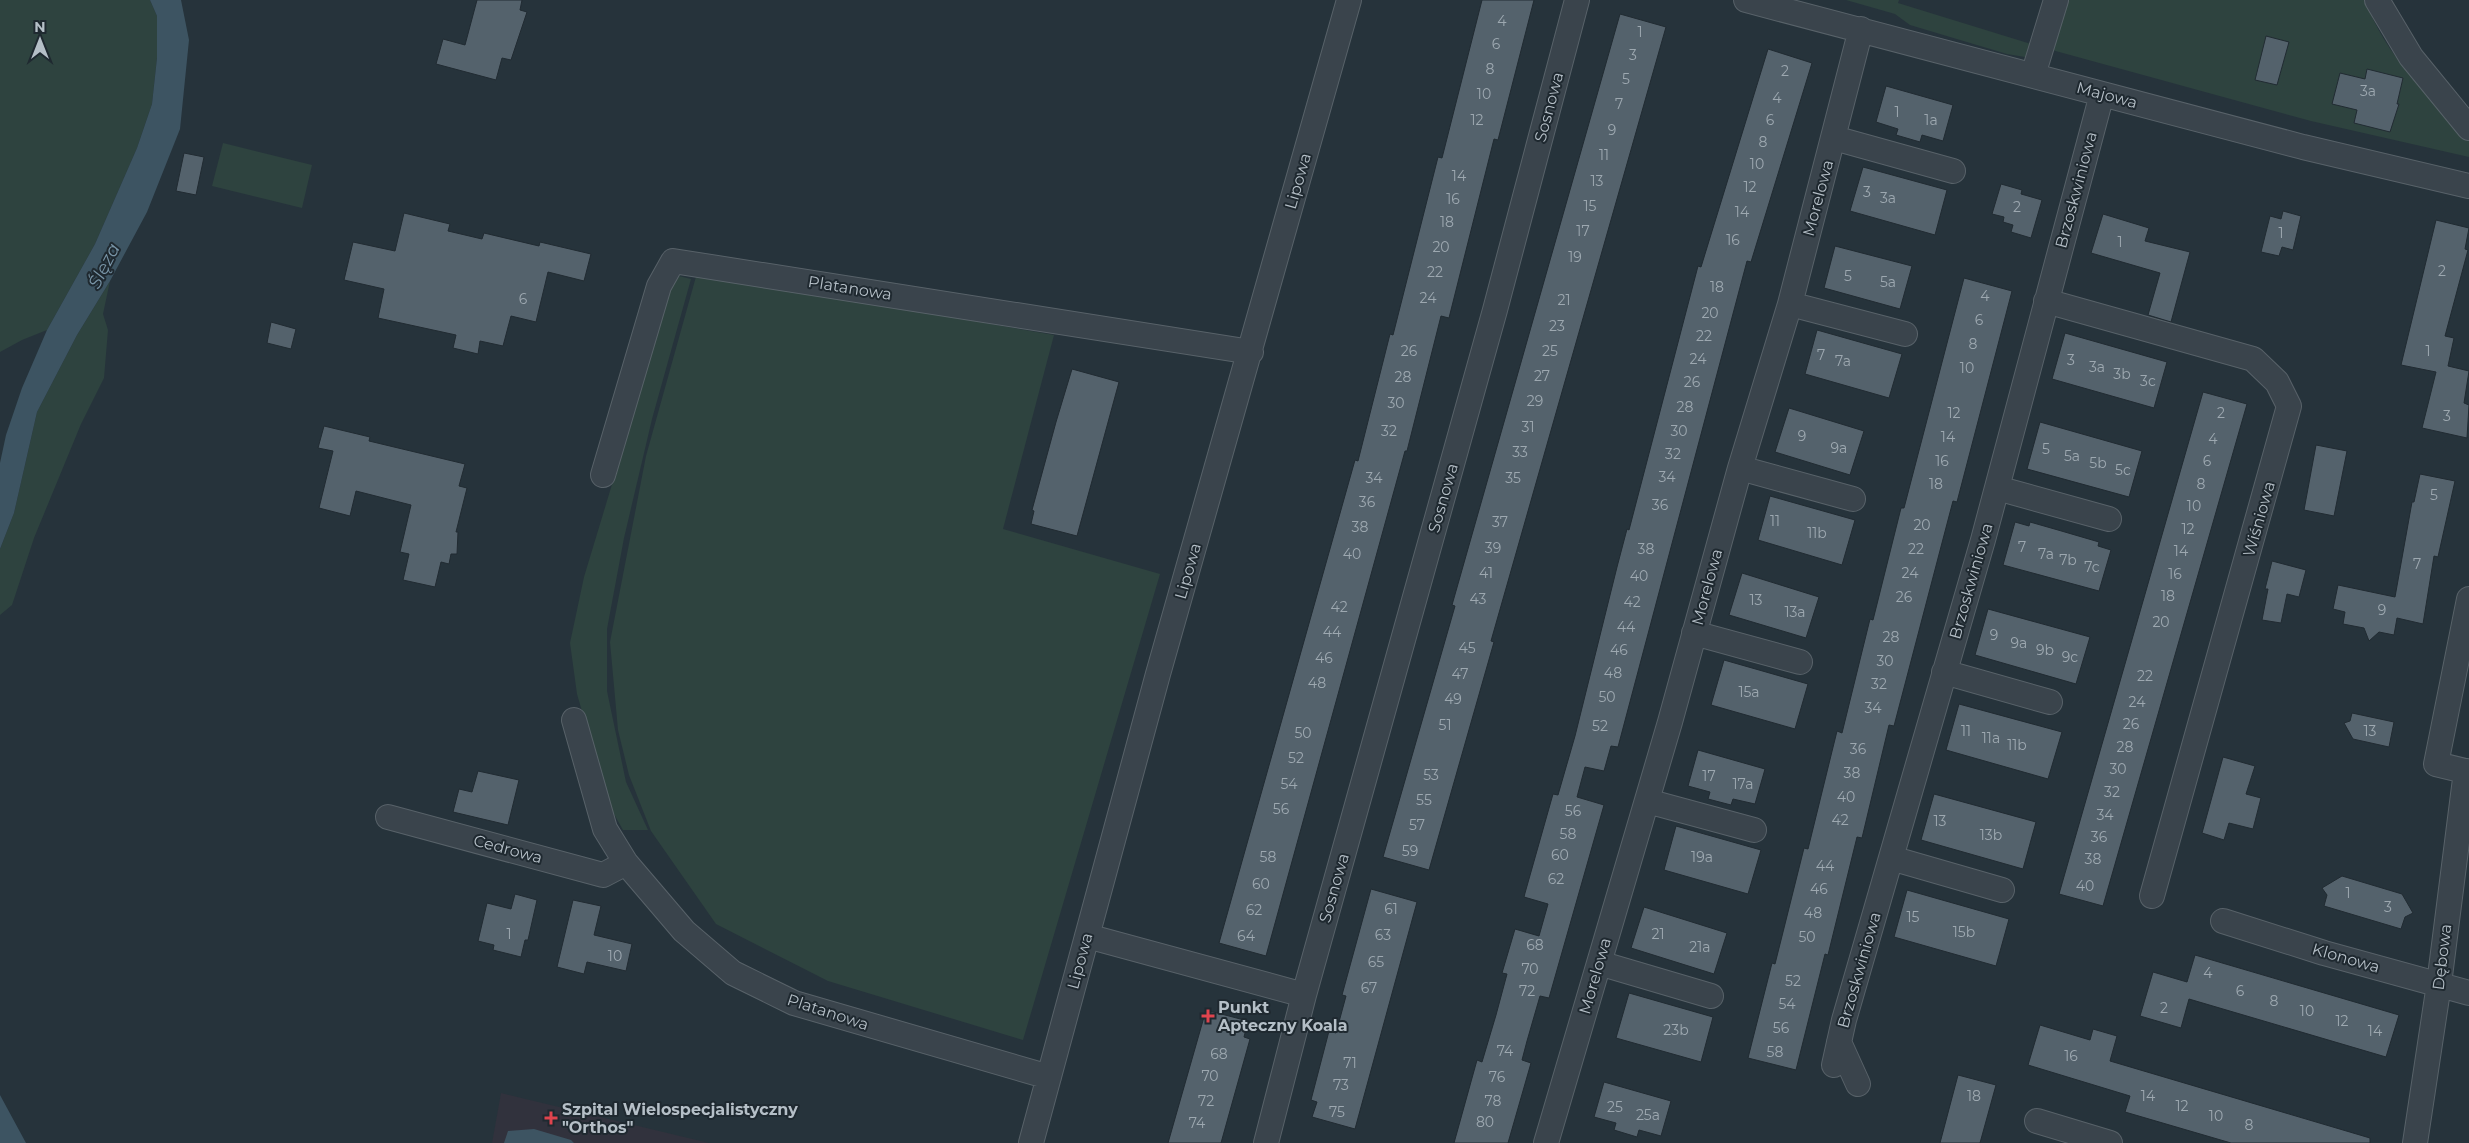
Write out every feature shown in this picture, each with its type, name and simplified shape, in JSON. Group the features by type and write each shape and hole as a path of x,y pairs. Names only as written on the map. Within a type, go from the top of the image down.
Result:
{"street":[{"name":"Lipowa","path":"1031,1143 1158,674 1251,352 1349,0"},
{"name":"Sosnowa","path":"1266,1143 1304,995 1496,310 1578,0"},
{"name":"Majowa","path":"1746,0 2303,147 2469,186"},
{"path":"2033,76 2056,0"},
{"path":"2377,0 2412,56 2469,128"},
{"name":"Morelowa","path":"1554,1141 1599,963 1647,801 1740,468 1790,304 1861,29"},
{"name":"Brzoskwiniowa","path":"1834,1065 1890,858 1996,488 2102,94"},
{"path":"1834,138 1954,171"},
{"name":"Platanowa","path":"603,475 659,286 673,261 1251,352"},
{"name":"Wiśniowa","path":"2046,301 2253,359 2277,382 2290,406 2152,896"},
{"path":"1790,304 1905,334"},
{"path":"1740,468 1852,499"},
{"path":"1996,488 2109,519"},
{"path":"2468,771 2436,764 2469,599"},
{"path":"1694,633 1800,662"},
{"path":"1944,672 2050,702"},
{"name":"Platanowa","path":"574,720 605,829 626,864 684,931 733,973 794,1003 1049,1078"},
{"name":"Dębowa","path":"2415,1143 2468,771"},
{"path":"1647,801 1754,830"},
{"name":"Cedrowa","path":"388,817 603,875 626,864"},
{"path":"1890,858 2002,890"},
{"name":"Klonowa","path":"2223,921 2324,953 2469,993"},
{"path":"1087,936 1304,995"},
{"path":"1599,963 1711,996"},
{"path":"1839,1042 1858,1084"},
{"path":"2037,1122 2110,1143"}],"shaded area":[{"name":"Szpital Wielospecjalistyczny \"Orthos\"","path":"501,1093 709,1143 492,1143"}],"green space":[{"path":"0,0 150,0 157,16 157,58 152,104 137,148 95,244 47,330 22,340 0,352"},
{"path":"1846,0 1899,0 1898,3 2031,44 2031,48 2025,57 2007,54 1910,25 1895,14"},
{"path":"2065,0 2365,0 2384,39 2396,58 2469,141 2469,157 2311,121 2052,50"},
{"path":"223,143 312,165 302,208 212,186"},
{"path":"697,273 1054,335 1003,529 1160,574 1023,1040 828,981 716,924 651,831 629,775 618,730 610,642 646,456"},
{"path":"671,274 691,279 652,419 624,538 607,629 607,691 626,782 648,830 623,830 610,807 577,694 570,643 584,577 636,405"},
{"path":"110,281 103,314 108,330 104,378 81,424 34,538 12,605 0,615 0,549 14,513 37,412 77,335"}],"water":[{"name":"Ślęza","path":"150,0 181,0 189,40 180,129 147,212 110,281 77,335 37,412 14,513 0,549 0,463 6,435 22,388 47,330 95,244 137,148 152,104 157,58 157,16"},
{"path":"0,1095 26,1143 0,1143"},
{"path":"534,1129 571,1140 574,1143 504,1143 508,1131"}],"building":[{"path":"477,0 522,0 520,10 527,12 511,60 502,58 496,80 436,64 443,39 465,45"},
{"path":"1482,0 1534,0 1498,140 1494,139 1449,318 1441,316 1407,451 1405,451 1266,956 1219,943 1355,460 1358,461 1390,334 1393,335 1438,157 1442,158"},
{"path":"1620,14 1666,27 1491,641 1494,642 1429,870 1383,857 1455,606 1452,605"},
{"path":"2266,36 2289,42 2277,85 2255,80"},
{"path":"1768,49 1812,63 1751,262 1747,261 1618,747 1611,746 1604,771 1585,767 1577,797 1604,805 1549,998 1540,996 1527,1041 1522,1060 1531,1063 1508,1143 1454,1143 1477,1060 1482,1062 1496,1015 1507,974 1502,973 1515,929 1539,936 1548,904 1524,897 1525,893 1553,794 1558,795 1575,736 1617,567 1627,529 1629,530 1698,266 1701,267"},
{"path":"2367,69 2403,78 2397,104 2399,104 2390,132 2354,123 2357,110 2332,104 2340,73 2365,79"},
{"path":"1886,86 1953,105 1943,141 1922,135 1920,142 1896,135 1898,129 1876,122"},
{"path":"184,153 204,157 196,195 176,191"},
{"path":"1863,167 1947,190 1935,235 1850,211"},
{"path":"2001,184 2022,190 2021,194 2042,200 2031,238 2011,232 2013,225 2003,222 2004,217 1992,214"},
{"path":"2283,211 2301,216 2293,250 2282,247 2279,256 2261,252 2270,216 2281,219"},
{"path":"404,213 450,224 448,231 482,239 484,233 539,246 540,242 591,254 584,281 548,272 536,322 511,316 503,346 480,341 478,354 453,348 456,335 378,318 384,289 344,280 353,242 395,251"},
{"path":"2103,214 2149,228 2145,241 2190,252 2171,322 2148,315 2160,273 2091,253"},
{"path":"2436,220 2469,228 2465,249 2468,250 2445,336 2454,338 2448,366 2469,371 2464,403 2469,405 2467,438 2422,428 2436,372 2401,365"},
{"path":"1835,246 1912,266 1900,309 1824,288"},
{"path":"1964,278 2012,291 1957,502 1953,501 1894,726 1889,725 1862,838 1857,837 1828,955 1825,954 1796,1070 1748,1058 1772,963 1775,964 1804,848 1808,849 1837,731 1842,733 1870,619 1873,620 1901,508 1904,508"},
{"path":"271,322 296,329 291,349 267,343"},
{"path":"1817,330 1902,354 1889,398 1805,374"},
{"path":"2065,333 2167,362 2154,408 2052,379"},
{"path":"1072,369 1119,382 1077,536 1031,524 1034,511 1032,510"},
{"path":"2203,392 2247,404 2103,906 2059,894"},
{"path":"1789,408 1864,431 1850,475 1775,452"},
{"path":"2040,422 2142,451 2129,497 2027,469"},
{"path":"324,426 370,437 369,441 465,464 459,486 467,488 456,532 458,532 457,554 451,554 449,564 441,562 435,587 403,580 409,554 400,552 411,505 356,491 350,516 319,508 333,451 318,448"},
{"path":"2316,445 2347,451 2334,516 2304,510"},
{"path":"2420,474 2455,481 2438,557 2434,556 2423,624 2397,618 2394,635 2379,632 2369,641 2364,628 2343,624 2345,612 2333,609 2338,585 2395,597 2412,502 2414,502"},
{"path":"1770,496 1855,520 1842,565 1758,540"},
{"path":"2015,522 2029,526 2030,522 2058,530 2099,542 2098,546 2111,550 2099,591 2003,565"},
{"path":"2272,561 2306,570 2299,597 2287,594 2281,623 2262,620 2268,589 2265,589"},
{"path":"1742,573 1819,597 1806,638 1729,615"},
{"path":"1988,609 2090,637 2076,684 1975,655"},
{"path":"1724,660 1808,684 1795,729 1711,705"},
{"path":"1959,704 2062,732 2048,779 1946,750"},
{"path":"2352,713 2394,722 2389,747 2353,739 2344,723 2350,721"},
{"path":"1698,750 1765,769 1755,804 1733,799 1731,805 1708,799 1710,792 1688,786"},
{"path":"2223,757 2255,766 2246,794 2261,798 2253,829 2229,823 2224,840 2202,833"},
{"path":"478,771 519,780 508,825 453,812 459,789 472,792"},
{"path":"1934,794 2036,822 2023,869 1921,840"},
{"path":"1676,826 1761,850 1748,894 1664,870"},
{"path":"2342,876 2402,894 2413,913 2405,917 2401,929 2324,906 2327,895 2322,888"},
{"path":"1371,889 1417,902 1355,1129 1312,1117 1317,1102 1311,1100 1329,1031 1336,1033 1346,996 1342,995"},
{"path":"1907,890 2009,919 1996,966 1894,937"},
{"path":"515,894 537,900 528,940 525,940 521,957 493,950 494,945 478,941 487,903 511,909"},
{"path":"573,900 601,906 594,935 632,944 626,971 587,962 584,974 557,967"},
{"path":"1644,907 1727,933 1714,974 1631,948"},
{"path":"2195,955 2399,1015 2386,1057 2189,999 2181,1028 2140,1016 2153,972 2187,982"},
{"path":"1629,993 1713,1017 1701,1062 1616,1038"},
{"path":"1206,1010 1248,1021 1244,1037 1250,1039 1221,1143 1168,1143"},
{"path":"2040,1025 2090,1040 2093,1029 2117,1036 2110,1061 2370,1138 2370,1143 2231,1143 2125,1112 2130,1096 2028,1065"},
{"path":"1958,1075 1996,1085 1980,1143 1940,1143"},
{"path":"1604,1082 1671,1101 1661,1136 1639,1130 1637,1137 1614,1130 1616,1123 1594,1117"}],"place":[{"name":"Punkt Apteczny Koala","path":"1208,1016"},
{"name":"Szpital Wielospecjalistyczny \"Orthos\"","path":"551,1118"}]}
